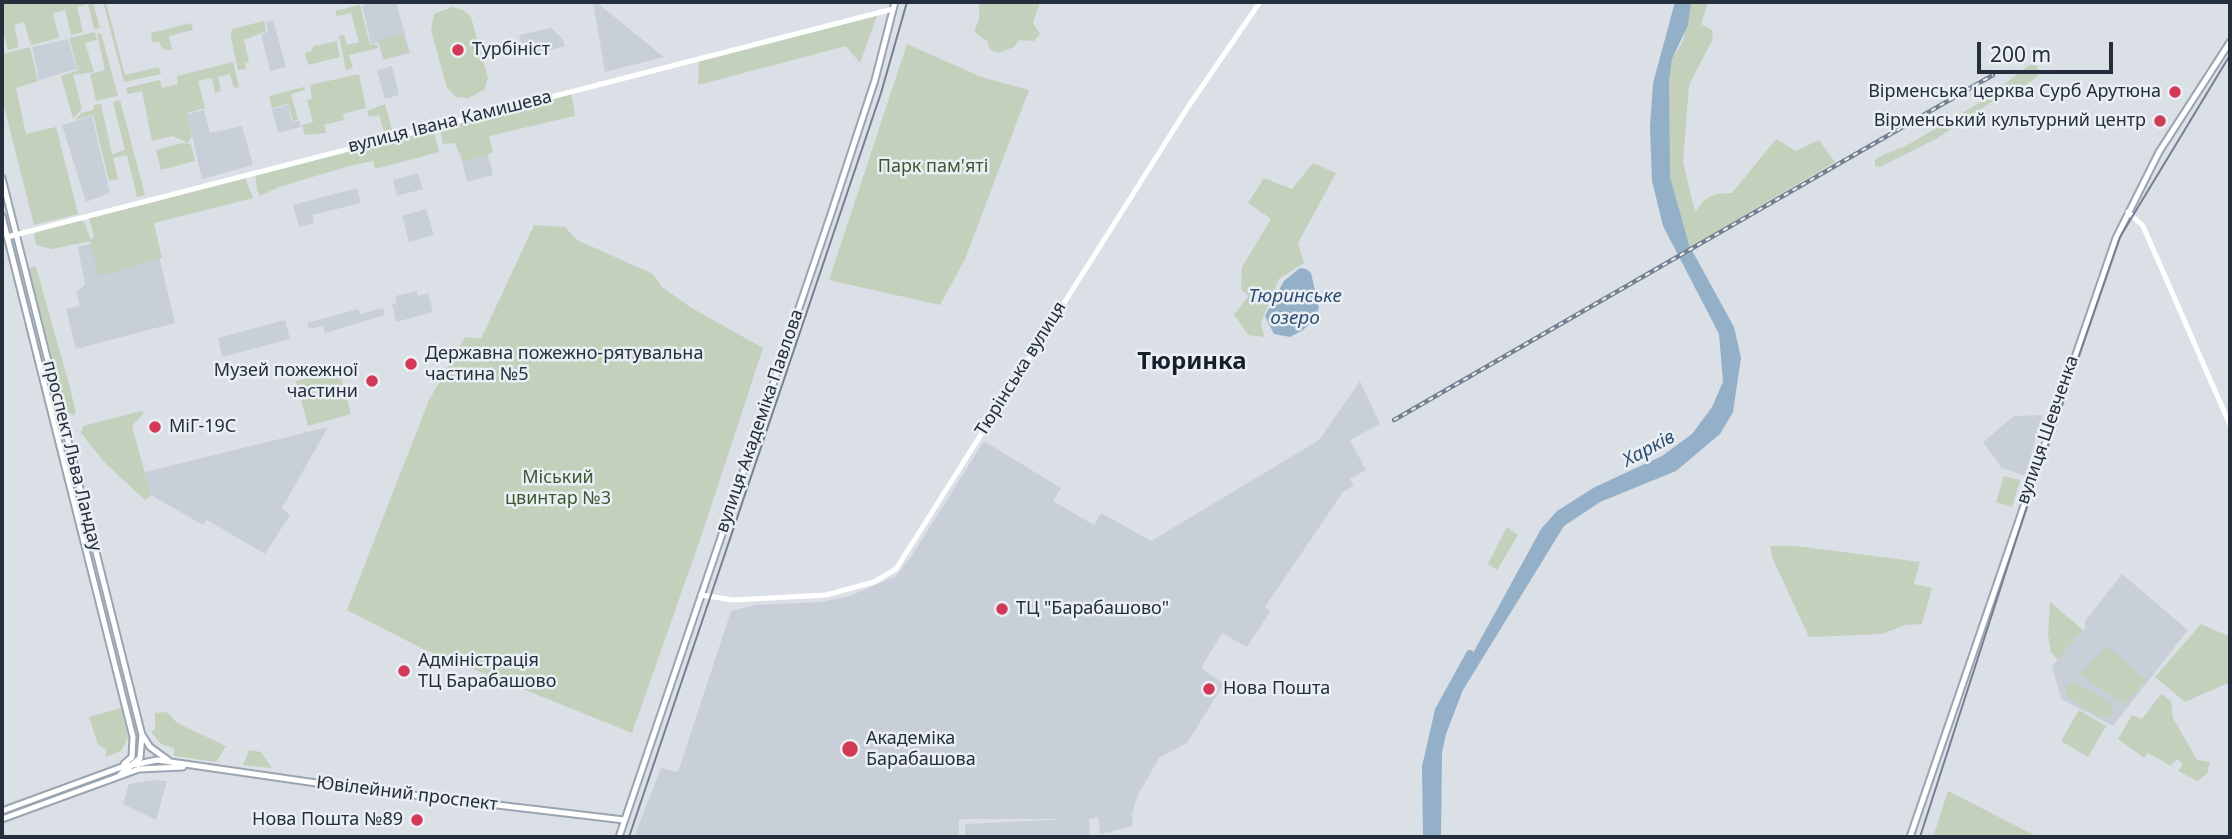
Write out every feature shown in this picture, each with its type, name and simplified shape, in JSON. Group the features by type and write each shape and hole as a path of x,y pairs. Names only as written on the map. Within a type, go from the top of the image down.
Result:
{"main road":[{"name":"вулиця Академіка Павлова","path":"619,837 831,214 874,83 895,2"},
{"name":"Тюрінська вулиця","path":"701,595 733,600 826,595 874,582 897,569 1188,107 1260,2"},
{"name":"вулиця Івана Камишева","path":"7,237 893,9"},
{"name":"вулиця Шевченка","path":"1910,837 2116,238 2159,152 2230,42"},
{"name":"проспект Льва Ландау","path":"2,178 142,734 142,752"},
{"path":"2129,212 2143,226 2230,425"},
{"name":"проспект Льва Ландау","path":"2,216 133,737 149,761"},
{"path":"142,734 156,753 171,761"},
{"path":"120,771 132,757 133,737"},
{"path":"137,763 142,752"},
{"path":"149,761 161,767"},
{"name":"Ювілейний проспект","path":"2,819 137,763 171,761 190,767"},
{"name":"Ювілейний проспект","path":"2,811 120,771 190,767 624,820"}],"shaded area":[{"path":"368,2 396,2 410,53 383,60 378,42 371,44 362,6"},
{"path":"593,2 596,2 664,57 605,72"},
{"path":"273,20 286,67 270,71 261,34 268,32 266,22"},
{"path":"551,28 562,38 565,46 524,57 519,35"},
{"path":"68,39 77,69 39,80 32,47"},
{"path":"392,66 399,95 385,99 377,70"},
{"path":"288,105 292,122 299,121 301,127 278,133 272,109"},
{"path":"204,110 210,133 242,126 253,165 202,179 187,114"},
{"path":"92,116 110,193 86,202 62,125"},
{"path":"488,155 493,175 467,182 462,162"},
{"path":"418,173 423,189 397,196 393,180"},
{"path":"357,188 361,203 312,215 314,223 299,227 293,205"},
{"path":"426,209 434,235 409,242 402,216"},
{"path":"152,227 175,323 76,349 66,309 80,306 76,292 85,285 78,247"},
{"path":"417,291 418,296 428,293 433,312 396,322 392,304 397,303 395,296"},
{"path":"383,308 385,315 325,333 323,326 309,329 307,323 358,309 360,314"},
{"path":"285,320 290,339 222,357 218,338"},
{"name":"ТЦ \"Барабашово\"","path":"1360,381 1380,424 1350,440 1366,470 1350,479 1354,486 1343,492 1265,607 1270,612 1247,647 1222,633 1201,668 1224,684 1187,743 1159,758 1137,797 1132,815 1133,826 1100,834 1098,817 1089,819 1090,837 965,837 965,824 1066,819 959,819 959,837 634,837 661,768 678,772 731,611 754,605 821,602 850,596 896,576 911,557 984,441 1061,488 1053,501 1094,525 1101,513 1151,541 1319,440"},
{"path":"2043,415 2025,476 2002,468 1983,442 2014,416"},
{"path":"328,427 282,508 290,515 265,554 207,520 203,525 151,495 145,472"},
{"path":"2122,574 2188,630 2113,726 2061,699 2052,666 2085,628 2085,621"},
{"path":"167,781 156,820 123,804 129,784"}],"green space":[{"path":"2,2 93,2 100,28 94,29 88,4 77,7 83,32 71,35 65,10 53,13 59,38 31,45 24,22 14,25 19,47 8,50 2,28"},
{"path":"103,2 106,2 125,75 159,67 161,74 124,82"},
{"path":"979,2 1040,2 1033,23 1040,34 1034,41 1019,40 1014,47 998,53 990,49 987,41 974,32 979,19"},
{"path":"1691,2 1708,2 1701,24 1712,30 1713,39 1689,85 1683,162 1695,212 1704,200 1716,194 1732,193 1776,139 1796,151 1819,140 1835,162 1690,247 1670,177 1668,133 1672,59 1683,41"},
{"path":"360,5 370,45 377,44 378,48 349,55 353,68 346,70 339,36 344,35 347,45 359,42 351,13 337,16 335,11"},
{"name":"Турбініст","path":"452,7 463,10 471,17 488,78 484,90 468,98 456,97 447,88 431,30 434,14"},
{"path":"878,13 860,63 846,46 698,85 699,59"},
{"path":"264,21 266,31 244,40 249,62 245,64 246,69 238,70 231,38 232,29"},
{"path":"191,23 193,30 169,36 172,50 163,49 159,42 152,42 151,33"},
{"path":"95,32 97,40 85,43 94,72 73,75 82,108 73,119 61,76 78,70 69,38"},
{"path":"101,33 118,96 96,101 90,74 105,70 97,34"},
{"path":"403,34 408,52 384,59 379,40"},
{"path":"337,41 340,57 308,65 305,53 311,51 314,46"},
{"name":"Парк пам'яті","path":"907,44 981,77 1029,90 965,259 940,305 829,280"},
{"path":"30,47 38,81 16,88 26,134 56,127 78,214 34,225 2,98 2,54"},
{"path":"233,62 239,87 234,88 230,74 218,77 221,91 215,93 212,78 198,81 205,108 187,113 192,136 188,143 173,136 152,141 142,91 128,94 126,88 160,80 162,88 178,84 177,76"},
{"path":"2031,64 2037,66 2039,75 2019,90 1990,103 1936,139 1880,167 1875,166 1875,160 1906,146 1979,103"},
{"path":"359,74 366,108 343,114 344,120 324,125 326,133 305,135 302,125 313,122 307,100 312,99 310,85"},
{"path":"304,87 305,90 291,94 298,120 293,121 288,104 272,108 269,96"},
{"path":"571,91 575,116 489,136 493,152 488,155 463,162 455,143 443,144 439,124"},
{"path":"120,100 145,195 137,197 127,155 113,158 118,179 109,181 93,115 75,120 81,113 93,110 94,105 101,104 112,154 125,150 113,102"},
{"path":"385,104 392,130 384,132 379,115 369,117 367,111"},
{"path":"430,130 434,132 439,152 375,169 373,161 349,166 279,187 260,196 257,191 255,172"},
{"path":"182,143 191,144 195,161 161,170 156,150"},
{"path":"1313,163 1336,173 1298,243 1304,263 1279,279 1261,322 1264,337 1248,335 1234,314 1249,296 1241,289 1242,267 1271,219 1248,203 1264,178 1292,189"},
{"path":"244,175 253,198 154,223 162,258 99,276 90,241 52,249 36,245 34,235 40,228 78,218 84,222 91,240 94,235 88,216"},
{"name":"Міський цвинтар №3","path":"534,225 565,227 577,240 653,274 662,287 690,307 763,348 702,534 632,733 421,648 347,610 429,400 465,337 481,339"},
{"path":"16,252 29,307 61,434 13,253"},
{"path":"36,267 70,388 76,413 73,416 66,410 29,269"},
{"path":"339,370 351,414 308,426 296,381"},
{"path":"141,411 144,413 132,426 151,495 145,500 105,463 81,433 83,426"},
{"path":"2004,476 2020,480 2012,507 1996,502"},
{"path":"1507,527 1518,535 1497,570 1488,564"},
{"path":"1770,546 1796,546 1920,562 1914,584 1932,588 1922,624 1905,625 1882,634 1809,637 1772,557"},
{"path":"2050,602 2083,630 2058,660 2051,652 2048,635"},
{"path":"2201,624 2230,637 2230,682 2185,702 2155,677"},
{"path":"2107,646 2147,680 2125,704 2079,675"},
{"path":"2074,682 2110,702 2114,709 2111,716 2100,717 2067,697 2065,688"},
{"path":"2161,694 2171,701 2173,718 2197,760 2210,762 2207,774 2197,781 2178,771 2183,764 2177,759 2171,766 2148,753 2144,758 2118,739 2132,715 2142,719"},
{"path":"121,708 128,738 121,751 106,757 106,749 98,745 89,717"},
{"path":"2079,710 2106,726 2088,757 2061,741"},
{"path":"167,712 177,723 226,746 216,762 174,756 174,748 161,744 151,732 155,729 155,713"},
{"path":"249,750 261,752 272,768 243,765"},
{"path":"1948,791 2038,837 1933,837"}],"water":[{"path":"1675,2 1691,2 1688,25 1672,59 1669,81 1670,177 1689,245 1734,327 1741,358 1733,412 1720,434 1676,471 1600,502 1564,526 1463,690 1446,734 1442,753 1441,837 1428,837 1425,801 1429,756 1438,717 1541,529 1557,511 1595,487 1662,456 1692,434 1712,407 1723,382 1719,334 1663,226 1652,181 1650,127 1653,83"},
{"name":"Тюринське озеро","path":"1300,268 1311,273 1319,308 1314,320 1303,330 1290,337 1274,334 1265,316 1284,281"}],"waterway":[{"name":"Харків","path":"1427,837 1426,767 1439,710 1470,654"}],"tram line":[{"path":"629,837 881,93 907,2"},
{"path":"1920,837 2028,503 2120,237 2230,55"}],"railway":[{"path":"1394,420 1993,75"}],"place":[{"name":"Турбініст","path":"458,50"},
{"name":"Вірменська церква Сурб Арутюна","path":"2175,92"},
{"name":"Вірменський культурний центр","path":"2160,121"},
{"name":"Державна пожежно-рятувальна частина №5","path":"411,364"},
{"name":"Музей пожежної частини","path":"372,381"},
{"name":"МіГ-19С","path":"155,427"},
{"name":"ТЦ \"Барабашово\"","path":"1002,609"},
{"name":"Адміністрація ТЦ Барабашово","path":"404,671"},
{"name":"Нова Пошта","path":"1209,689"},
{"name":"Академіка Барабашова","path":"850,749"},
{"name":"Нова Пошта №89","path":"417,820"}],"district":[{"name":"Тюринка","path":"1192,362"}]}
